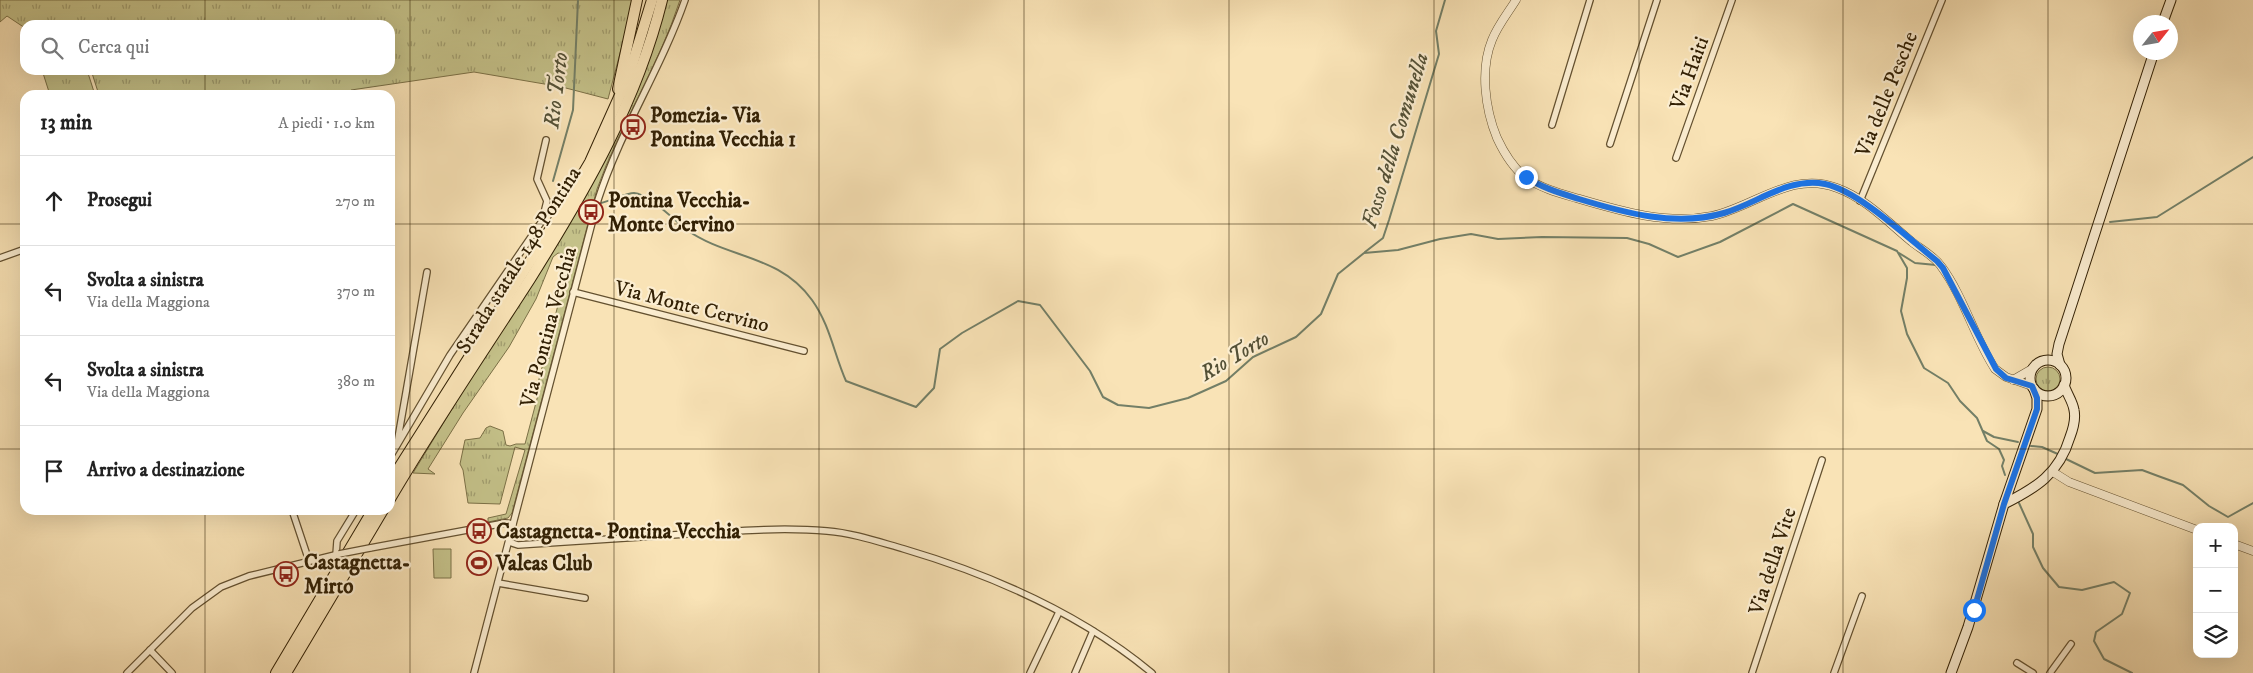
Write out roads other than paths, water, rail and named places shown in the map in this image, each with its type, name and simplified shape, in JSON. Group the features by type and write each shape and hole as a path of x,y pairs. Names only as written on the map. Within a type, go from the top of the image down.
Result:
{"highway":[{"path":"612,115 638,0"},
{"path":"649,29 652,0"},
{"path":"649,29 662,0"},
{"name":"Strada statale 148 Pontina","path":"395,491 572,202 649,29"},
{"name":"Strada statale 148 Pontina","path":"580,187 601,161 625,108 649,29"},
{"name":"Strada statale 148 Pontina","path":"395,474 572,202"},
{"path":"276,673 370,515"},
{"path":"286,673 381,515"}],"main road":[{"path":"2166,15 2171,0"},
{"path":"2004,504 2030,490 2053,472 2067,447 2074,419 2074,409 2064,385 2065,372 2060,365 2057,354 2059,344 2151,60"},
{"path":"2045,361 2059,344"},
{"path":"1951,673 1970,621 2004,504 2037,409 2037,398 2030,378 2032,370 2038,364 2045,361 2053,361 2060,365"},
{"path":"2037,409 2064,385"},
{"path":"2033,388 2040,395 2053,395 2070,402"}],"street":[{"name":"Via Pontina Vecchia","path":"474,673 573,292 606,177 666,49 684,0"},
{"path":"1516,0 1496,31 1488,52 1487,99 1494,130 1507,157 1517,170 1536,184 1626,212 1670,218 1710,216 1724,213 1778,190 1805,183 1832,186 1860,201 1940,265 1994,366 2002,375 2033,388"},
{"path":"1552,125 1590,0"},
{"path":"1610,144 1657,0"},
{"name":"Via Haiti","path":"1676,158 1732,0"},
{"name":"Via delle Pesche","path":"1860,201 1942,0"},
{"path":"396,448 450,355 542,220 546,201 537,180 546,140"},
{"path":"0,258 20,251"},
{"path":"396,448 427,272"},
{"name":"Via Monte Cervino","path":"573,292 804,351"},
{"path":"2013,380 2032,370"},
{"name":"Via della Vite","path":"1752,673 1822,460"},
{"path":"2053,472 2069,482 2193,528"},
{"path":"294,515 310,561"},
{"path":"338,554 337,541 353,515"},
{"path":"127,673 192,608 221,587 249,576 338,554 505,523 513,524"},
{"path":"509,542 518,545 758,530 835,532 885,543 961,567 1003,584 1093,631 1152,673"},
{"path":"2238,545 2253,551"},
{"path":"498,583 585,598"},
{"path":"1834,673 1862,596"},
{"path":"1030,673 1059,612"},
{"path":"1075,673 1093,631"},
{"path":"2050,673 2071,644"},
{"path":"150,650 172,673"},
{"path":"2017,663 2033,673"}],"waterway":[{"name":"Rio Torto","path":"553,181 573,110 578,0"},
{"name":"Fosso della Comunella","path":"1365,252 1383,238 1389,220 1439,54 1436,31 1445,0"},
{"path":"2110,222 2157,217 2253,157"},
{"name":"Rio Torto","path":"601,203 631,193 640,195 654,203 687,230 703,239 719,247 769,265 784,274 799,285 818,310 828,329 846,381 916,407 934,388 940,349 962,333 1018,301 1040,305 1090,371 1103,397 1118,405 1149,408 1188,398 1226,381 1253,357 1296,337 1321,314 1338,274 1364,253 1398,250 1440,239 1471,234 1498,239 1542,237 1627,238 1649,244 1678,257 1720,242 1793,204 1897,251 1907,268 1901,311 1907,334 1924,368 1948,383 1960,401 1977,418 1987,441 1999,449 2004,460 2002,466 2005,475"},
{"path":"1899,253 1915,263 1936,265"},
{"path":"1983,431 1994,437 2018,442"},
{"path":"2031,446 2042,447 2060,455"},
{"path":"2064,458 2095,473 2142,470 2183,485 2209,506 2228,517 2253,503"},
{"name":"Rio Torto","path":"2019,503 2033,534 2033,547 2043,568 2059,587 2082,590 2114,582 2130,593 2122,614 2096,632 2094,641 2104,659 2132,673"}],"place":[{"name":"Pomezia- Via Pontina Vecchia 1","path":"633,127"},
{"name":"Pontina Vecchia- Monte Cervino","path":"591,212"},
{"name":"Castagnetta- Pontina Vecchia","path":"479,531"},
{"name":"Valeas Club","path":"479,563"},
{"name":"Castagnetta- Mirto","path":"286,574"}]}
